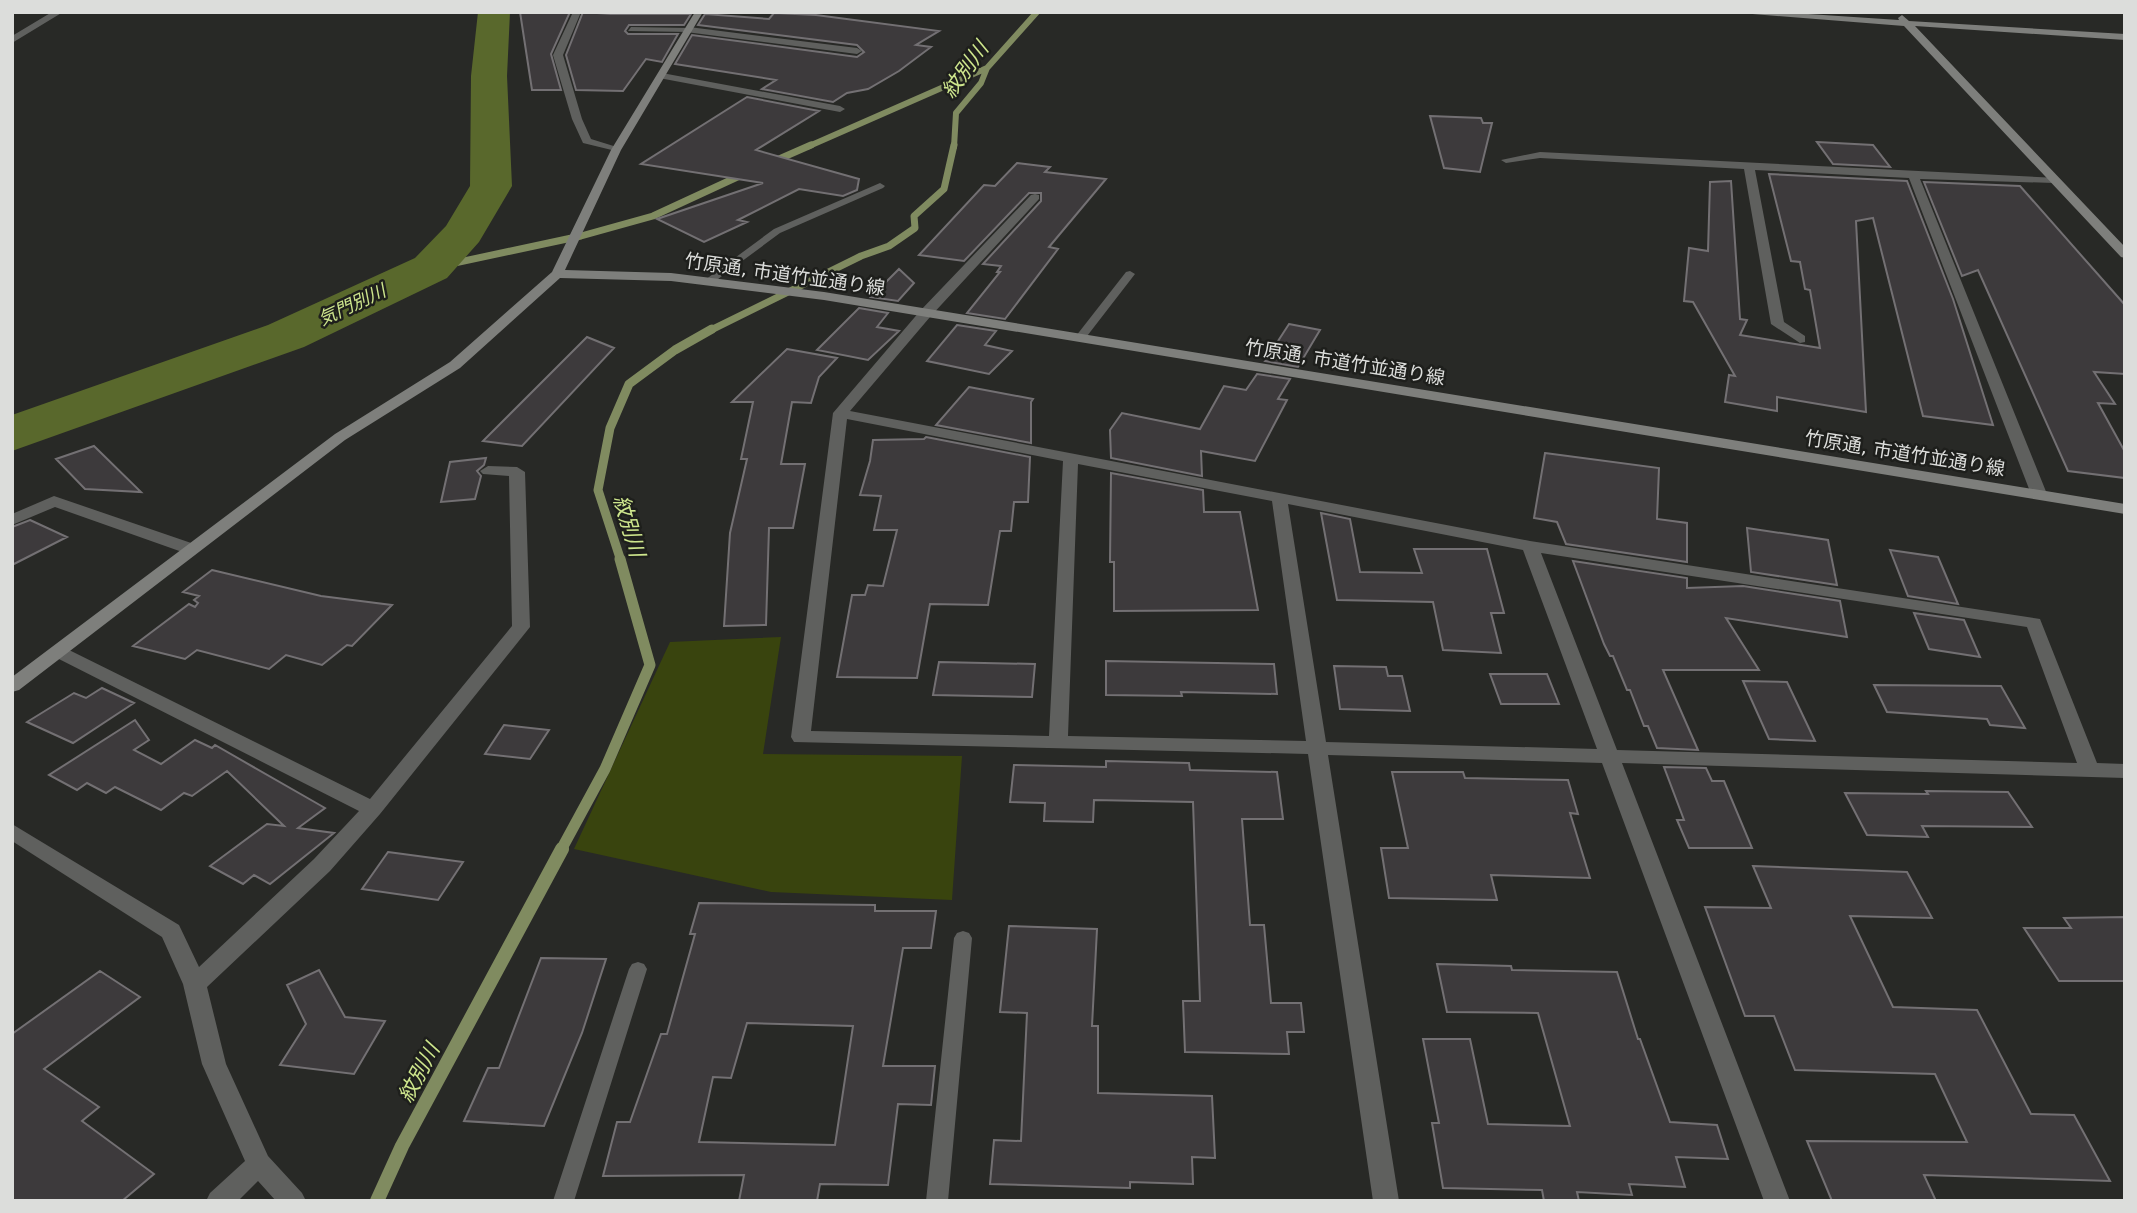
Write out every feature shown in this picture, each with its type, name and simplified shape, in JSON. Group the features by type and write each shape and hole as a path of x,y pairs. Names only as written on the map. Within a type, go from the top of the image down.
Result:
{"street":[{"path":"12,40 59,12"},
{"path":"577,12 558,55 587,141 616,150"},
{"path":"12,686 340,437 454,365 557,274 616,150 699,12"},
{"path":"1732,12 2125,37"},
{"path":"1899,12 1905,23 2125,254"},
{"path":"688,30 857,51"},
{"path":"662,76 840,109"},
{"path":"1506,160 1540,155 2054,180"},
{"path":"1749,166 1778,324 1800,339"},
{"path":"1913,175 2039,494"},
{"path":"1035,197 925,314 840,413 801,737 1058,741 2125,771"},
{"name":"竹原通, 市道竹並通り線","path":"557,274 710,281 824,296 2125,509"},
{"path":"840,413 1530,546 2034,623 2090,769"},
{"path":"1058,741 1071,456"},
{"path":"195,984 322,865 373,809 521,627 517,472 488,471"},
{"path":"1279,496 1386,1201"},
{"path":"12,520 54,501 191,549"},
{"path":"1530,546 1777,1201"},
{"path":"57,650 373,809"},
{"path":"12,831 171,931 195,984 214,1064 259,1164 293,1201"},
{"path":"219,1201 259,1164"}],"lane":[{"path":"631,29 688,30"},
{"path":"710,281 777,231 880,186"},
{"path":"1080,338 1130,274"},
{"path":"937,1201 963,938"},
{"path":"563,1201 638,969"}],"green space":[{"path":"781,637 763,754 962,756 952,900 771,892 574,849 670,642"}],"building":[{"path":"520,12 570,12 551,54 561,90 532,90"},
{"path":"583,12 691,14 684,25 629,25 625,31 628,34 678,34 662,62 646,59 623,91 576,90 566,55"},
{"path":"774,13 816,15 939,31 916,45 931,47 899,71 868,89 847,93 833,102 762,89 776,80 675,64 692,35 857,57 864,52 857,45 698,25 705,14 769,19"},
{"path":"747,97 819,111 756,150 859,179 857,190 843,196 799,189 738,220 747,222 704,242 657,219 763,183 641,164"},
{"path":"1430,116 1481,118 1483,123 1492,123 1480,172 1444,168"},
{"path":"1817,142 1873,145 1890,167 1833,164"},
{"path":"1017,163 1050,167 1045,172 1106,179 1049,247 1058,249 1005,319 967,313 1000,272 997,272 1001,266 983,264 1041,201 1041,193 1029,193 964,261 919,255 984,185 995,186"},
{"path":"1769,174 1907,181 1953,299 1993,425 1923,416 1873,218 1856,221 1866,412 1777,397 1777,411 1725,402 1729,375 1735,376 1693,302 1684,301 1689,248 1708,251 1710,182 1731,181 1740,319 1747,320 1740,335 1820,348 1810,290 1805,289 1800,262 1791,261"},
{"path":"1924,182 2020,186 2125,305 2125,374 2094,372 2115,404 2098,403 2125,452 2125,478 2068,471 1978,270 1962,276"},
{"path":"899,269 914,283 898,301 871,297"},
{"path":"859,308 888,313 877,327 899,331 868,360 817,350"},
{"path":"1289,324 1320,330 1298,367 1265,361"},
{"path":"957,325 996,331 985,345 1012,351 989,374 927,361"},
{"path":"587,337 614,348 522,446 483,441"},
{"path":"787,349 837,358 819,377 811,403 792,402 781,464 805,464 793,528 769,528 766,625 724,626 730,533 747,459 741,459 753,402 732,402"},
{"path":"1257,374 1290,379 1278,399 1287,400 1255,461 1201,451 1202,476 1111,458 1110,430 1122,413 1200,429 1224,386 1246,390"},
{"path":"969,387 1033,399 1031,443 936,425"},
{"path":"926,437 1030,457 1028,502 1014,502 1011,531 1000,531 988,605 930,604 917,678 837,677 852,595 865,595 868,585 883,586 897,530 874,530 881,496 860,495 873,440"},
{"path":"94,446 141,492 85,489 56,459"},
{"path":"1545,453 1659,468 1657,519 1687,523 1687,562 1566,544 1557,522 1534,518"},
{"path":"486,458 484,465 477,471 481,476 475,499 441,502 450,462"},
{"path":"1111,473 1203,490 1204,512 1240,512 1258,610 1114,611 1114,562 1110,562"},
{"path":"1321,513 1350,519 1360,572 1422,573 1414,549 1487,549 1504,613 1491,613 1501,653 1443,650 1433,602 1337,600"},
{"path":"30,520 67,537 12,565 12,527"},
{"path":"1747,528 1828,540 1837,585 1751,572"},
{"path":"1890,550 1938,557 1958,604 1908,596"},
{"path":"1573,561 1687,578 1687,588 1743,586 1840,601 1847,637 1726,618 1759,670 1663,670 1698,750 1657,748 1648,726 1644,726 1613,656 1610,656 1604,644"},
{"path":"212,570 321,596 392,605 352,646 347,645 322,665 286,655 269,669 197,650 185,659 133,646 189,604 195,607 198,603 194,600 199,596 183,592"},
{"path":"1914,613 1964,620 1980,657 1929,649"},
{"path":"1106,661 1274,664 1277,694 1181,692 1182,696 1106,695"},
{"path":"939,662 1035,664 1032,697 933,695"},
{"path":"1334,666 1386,667 1388,676 1402,676 1410,711 1340,709"},
{"path":"1490,674 1547,674 1559,704 1501,704"},
{"path":"1743,681 1787,682 1815,741 1769,739"},
{"path":"1874,685 2001,686 2025,728 1990,725 1987,719 1887,712"},
{"path":"102,688 134,703 73,743 27,722 74,693 86,698"},
{"path":"135,720 149,740 134,750 161,764 195,740 212,748 215,745 325,808 298,828 334,833 270,884 254,875 243,884 210,866 267,824 284,826 227,771 192,796 184,793 161,810 115,787 106,793 87,783 77,790 49,775"},
{"path":"504,725 549,730 530,759 485,754"},
{"path":"1106,761 1189,763 1190,770 1277,772 1283,819 1242,819 1250,925 1264,925 1271,1003 1301,1003 1304,1032 1287,1032 1289,1054 1185,1052 1183,1001 1200,1001 1193,802 1094,800 1093,822 1044,821 1045,803 1010,802 1014,765 1106,767"},
{"path":"1664,767 1706,768 1712,781 1724,781 1752,848 1689,848 1677,820 1684,820"},
{"path":"1392,772 1463,772 1465,778 1568,780 1578,814 1570,813 1590,878 1491,875 1497,900 1389,898 1381,848 1408,848"},
{"path":"1926,791 2008,792 2032,827 1922,826 1928,837 1867,835 1845,793 1928,794"},
{"path":"388,852 463,862 438,900 362,889"},
{"path":"1753,866 1907,872 1932,918 1850,916 1893,1007 1977,1010 2031,1114 2074,1115 2110,1181 1924,1175 1936,1201 1832,1201 1807,1141 1967,1142 1935,1074 1795,1070 1774,1016 1745,1016 1705,907 1771,908"},
{"path":"699,903 875,905 875,911 936,911 931,948 903,948 883,1066 935,1066 931,1105 898,1104 888,1185 820,1184 817,1201 739,1201 744,1175 603,1176 617,1122 630,1122 661,1034 667,1034 695,934 690,934","holes":["747,1023 853,1026 835,1145 699,1142 713,1077 731,1078"]},
{"path":"2125,917 2125,981 2059,981 2024,928 2071,928 2064,918"},
{"path":"1009,926 1097,929 1092,1026 1098,1026 1098,1093 1212,1096 1215,1158 1192,1157 1193,1184 1130,1182 1130,1188 990,1184 994,1140 1021,1141 1027,1013 1000,1012"},
{"path":"541,958 606,959 582,1033 544,1126 464,1121 488,1068 499,1068"},
{"path":"1437,964 1511,966 1512,970 1617,972 1638,1039 1670,1122 1717,1125 1728,1159 1676,1157 1685,1187 1629,1184 1632,1195 1577,1192 1579,1201 1544,1201 1542,1190 1443,1188 1432,1123 1439,1123 1423,1039 1470,1039 1488,1124 1570,1126 1538,1013 1447,1012"},
{"path":"319,970 345,1017 385,1021 354,1074 280,1065 306,1024 287,985"},
{"path":"100,971 140,997 44,1069 99,1107 82,1121 154,1174 122,1201 12,1201 12,1034"}],"waterway":[{"name":"気門別川","path":"12,434 286,336 431,268 463,233 491,186 489,76 494,12"},
{"name":"紋別川","path":"987,68 1037,12"},
{"path":"807,147 987,68"},
{"name":"紋別川","path":"954,147 956,113 981,83 987,68"},
{"path":"770,163 811,145"},
{"name":"紋別川","path":"709,331 861,256 889,246 915,228 914,216 944,189 954,145"},
{"path":"431,268 581,236 653,216 746,173"},
{"name":"紋別川","path":"621,561 598,490 610,428 629,384 675,350 712,329"},
{"name":"紋別川","path":"561,850 605,769 650,665 620,559"},
{"name":"紋別川","path":"377,1201 402,1146 562,849"}]}
